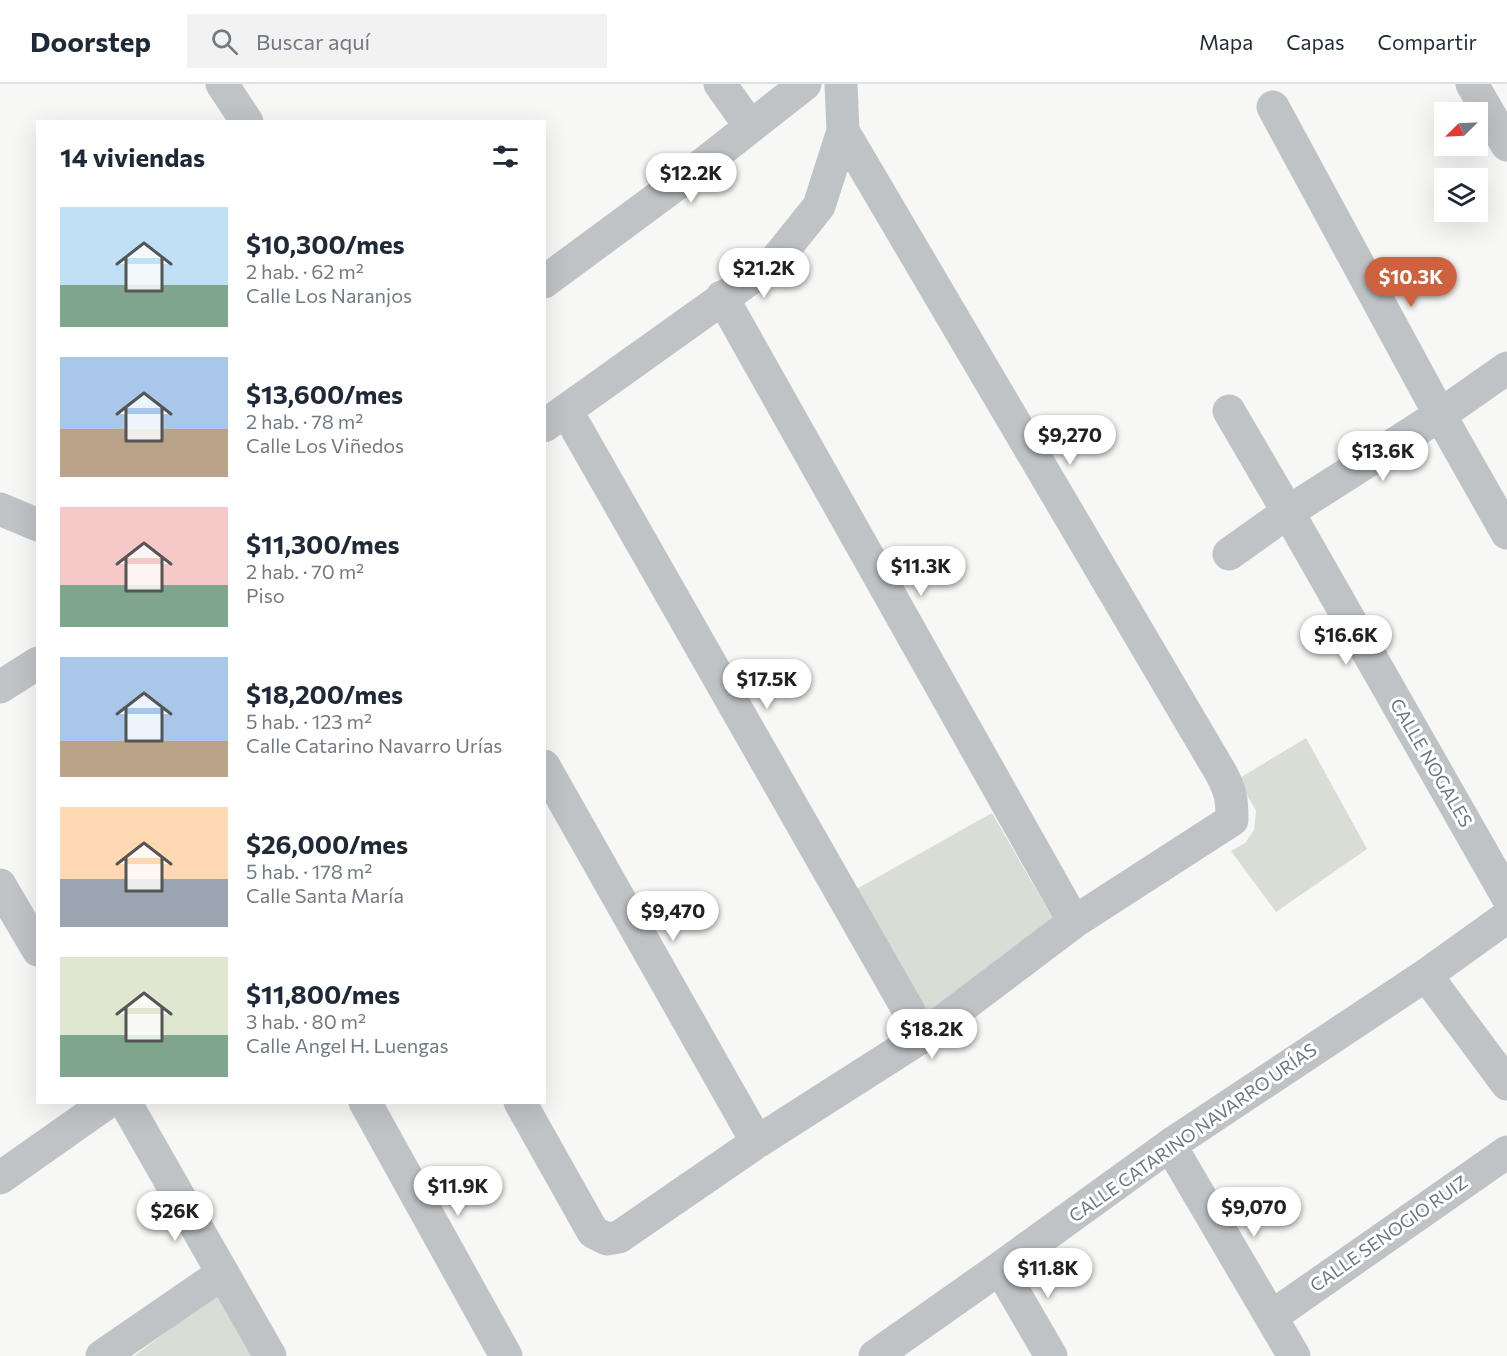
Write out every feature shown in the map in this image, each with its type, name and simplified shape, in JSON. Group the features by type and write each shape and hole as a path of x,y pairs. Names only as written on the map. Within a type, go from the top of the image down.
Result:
{"street":[{"path":"222,84 247,120"},
{"path":"720,84 750,126"},
{"path":"546,281 693,172 805,84"},
{"path":"841,84 843,131 819,206 775,261 555,418 923,1036"},
{"path":"1472,84 1507,145"},
{"path":"1273,107 1440,415 1507,533"},
{"path":"521,1104 593,1232 607,1239 619,1237 758,1142 923,1036 1074,922 1232,820 1230,789 1221,773 843,131"},
{"path":"722,297 1074,922"},
{"path":"1229,555 1288,512 1440,415 1507,368"},
{"name":"CALLE NOGALES","path":"1229,411 1507,896"},
{"path":"0,510 36,524"},
{"path":"0,687 36,664"},
{"path":"546,770 758,1142"},
{"path":"0,885 10,928 36,948"},
{"name":"CALLE CATARINO NAVARRO URÍAS","path":"875,1356 1170,1145 1426,975 1507,917"},
{"path":"1426,975 1507,1084"},
{"path":"0,1178 105,1104"},
{"path":"126,1104 270,1356"},
{"path":"366,1104 506,1356"},
{"path":"1170,1145 1294,1356"},
{"name":"CALLE SENOGIO RUIZ","path":"1271,1317 1507,1152"},
{"path":"1000,1268 1051,1356"},
{"path":"102,1356 223,1273"}],"shaded area":[{"path":"1306,738 1367,849 1276,912 1231,851 1245,843 1254,830 1256,811 1238,779"},
{"path":"992,813 1059,929 928,1017 853,891"},
{"path":"217,1294 255,1356 134,1356"}]}
